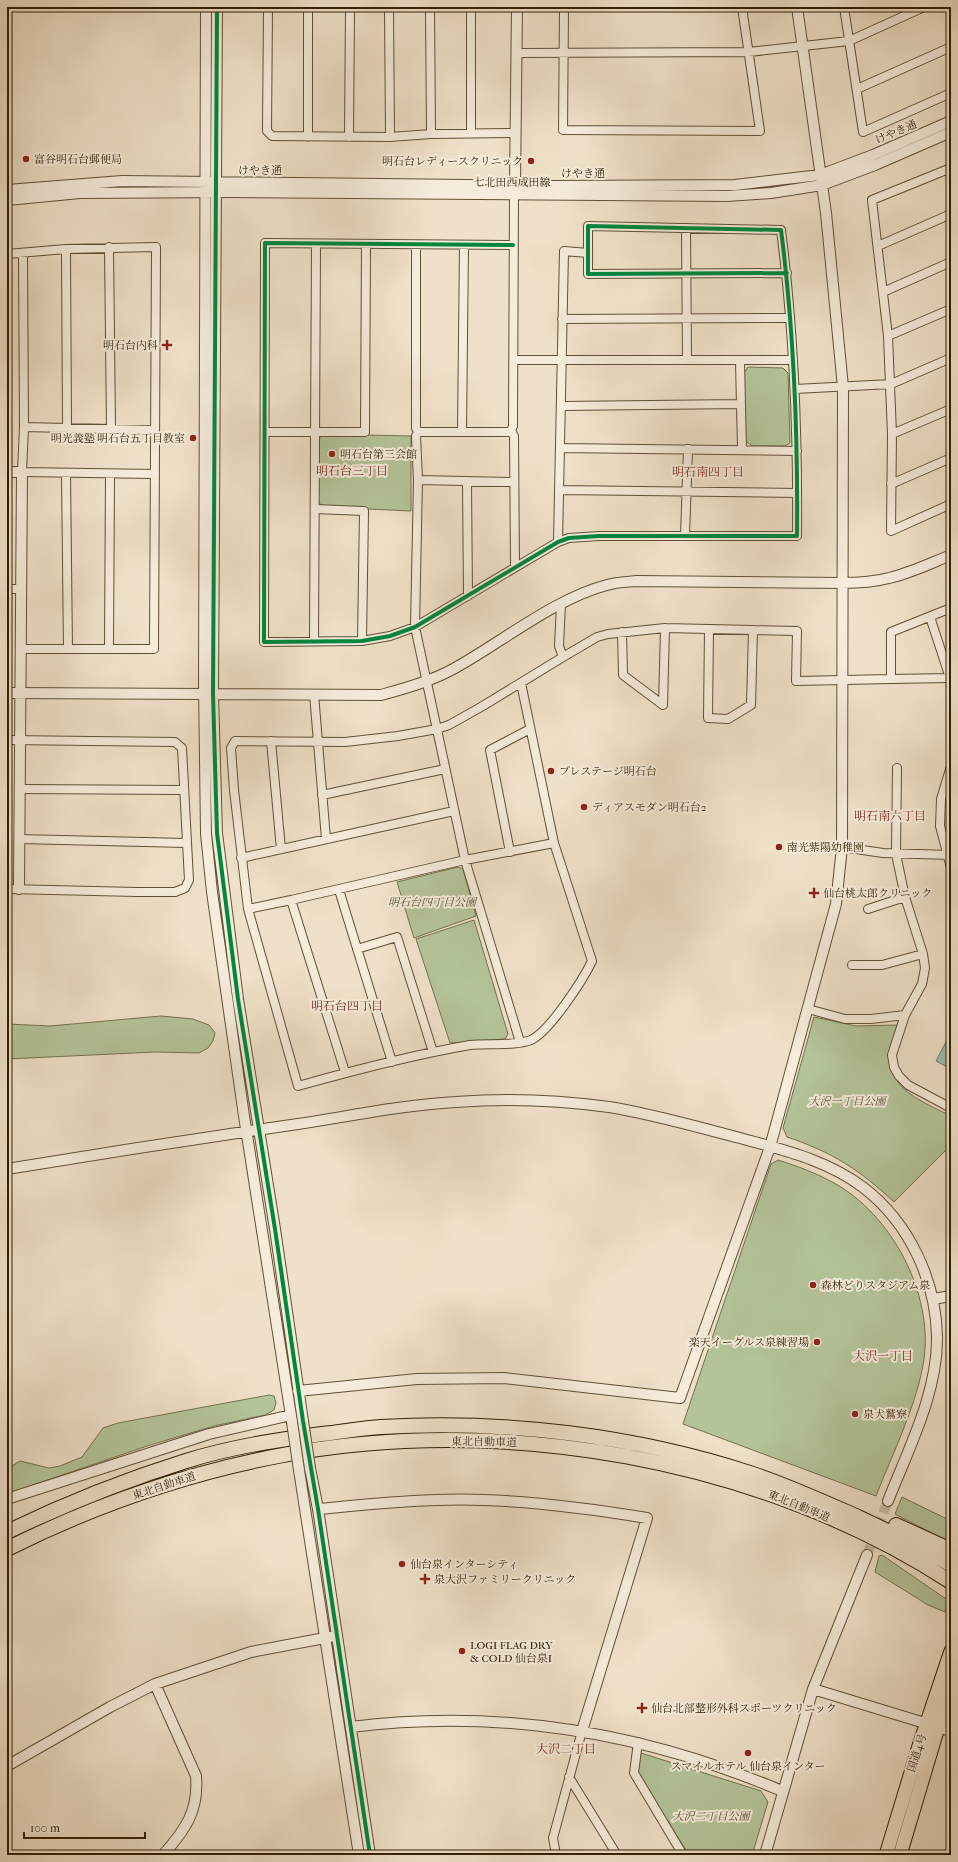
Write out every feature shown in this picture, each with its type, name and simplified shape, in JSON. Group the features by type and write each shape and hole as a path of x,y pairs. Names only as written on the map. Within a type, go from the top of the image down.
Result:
{"highway":[{"name":"東北自動車道","path":"7,1532 95,1493 188,1460 279,1440 379,1427 473,1426 561,1433 665,1450 754,1475 840,1509 950,1559"},
{"name":"東北自動車道","path":"7,1549 100,1507 192,1476 236,1465 281,1455 381,1443 474,1441 525,1443 608,1453 675,1467 731,1482 774,1496 862,1532 946,1579"},
{"name":"国道4号","path":"900,1855 951,1651"},
{"name":"国道4号","path":"886,1855 933,1726 951,1684"}],"street":[{"path":"206,7 205,188 208,694 217,833 226,914 258,1130 275,1229 298,1391 296,1419 310,1468 318,1509 370,1855"},
{"path":"217,7 216,187 206,834 212,892 247,1131 296,1419 299,1470 359,1855"},
{"path":"268,7 267,131 272,136 390,137 431,134 515,133"},
{"path":"308,7 308,137"},
{"path":"349,137 350,7"},
{"path":"389,7 390,137"},
{"path":"430,7 431,134"},
{"path":"472,7 472,133"},
{"path":"515,567 514,436 511,431 513,426 514,360 513,245 517,7"},
{"path":"564,7 563,130 760,131 742,7"},
{"path":"298,1391 416,1379 504,1378 680,1398 770,1146 836,904 842,847 843,387 835,292 797,7"},
{"path":"844,7 863,132 951,93"},
{"path":"517,53 749,52 849,41 924,7"},
{"path":"857,89 951,47"},
{"name":"けやき通","path":"514,190 735,185 821,180 873,155 951,121"},
{"path":"821,180 875,165 951,132"},
{"path":"951,168 872,200 888,336 891,384 892,434 890,531 951,504"},
{"path":"7,190 122,181 205,188"},
{"path":"7,200 80,193 216,187"},
{"name":"七北田西成田線","path":"216,187 514,190"},
{"path":"878,246 951,214"},
{"path":"513,245 464,246 266,243 264,642 362,640 390,636 415,627 558,542 569,538 599,536 797,536 795,389 790,318 786,273 781,230 588,226 588,274 786,273"},
{"path":"686,228 687,360"},
{"path":"314,642 316,244"},
{"path":"265,432 365,432 366,244"},
{"path":"416,245 416,428 418,432 416,436 418,480 415,627 465,860 520,1042"},
{"path":"462,431 464,246"},
{"path":"109,247 111,428"},
{"path":"7,254 66,248 156,247 154,649 21,649"},
{"path":"66,248 67,428"},
{"path":"558,542 564,251 588,252"},
{"path":"19,889 22,472 24,427 23,253"},
{"path":"883,292 951,262"},
{"path":"888,336 951,309"},
{"path":"562,319 790,318"},
{"path":"795,389 891,384 951,358"},
{"path":"514,360 793,360"},
{"path":"740,361 742,450"},
{"path":"561,406 741,404"},
{"path":"892,434 951,409"},
{"path":"24,427 155,430"},
{"path":"418,432 511,431"},
{"path":"560,448 797,451"},
{"path":"685,536 688,449"},
{"path":"891,484 951,458"},
{"path":"7,472 155,474"},
{"path":"66,473 68,649"},
{"path":"109,649 110,474"},
{"path":"418,480 514,482"},
{"path":"467,481 468,596"},
{"path":"559,490 797,493"},
{"path":"315,509 364,511 362,640"},
{"path":"7,693 381,695 427,682 454,669 561,604 582,593 607,585 637,581 867,582 890,578 951,555"},
{"path":"7,589 21,590"},
{"path":"561,604 559,646 563,657"},
{"path":"892,679 890,632 951,608"},
{"path":"521,683 554,843 592,961 586,973 544,1031 530,1040 473,1045 433,1052 345,1072 298,1086 248,909 231,748 236,741 345,742 398,736 437,729 449,725 563,657 598,638 608,634 665,628 797,631 796,680 950,678 930,617"},
{"path":"622,632 623,675 663,705 665,628"},
{"path":"709,629 708,718 728,719 751,706 753,630"},
{"path":"314,694 326,839"},
{"path":"510,852 490,750 530,729"},
{"path":"7,740 175,742 182,748 189,880 186,888 175,892 7,889"},
{"path":"271,741 281,849"},
{"path":"951,766 941,799 940,826 949,855 951,868"},
{"path":"897,768 896,854 905,897 924,954 925,968 922,984 905,1015 892,1054 894,1067 899,1076 908,1085 951,1108"},
{"path":"322,796 445,769"},
{"path":"19,789 184,790"},
{"path":"242,858 454,811"},
{"path":"20,839 186,843"},
{"path":"248,909 339,890 465,860 554,843"},
{"path":"842,847 896,854 949,855"},
{"path":"339,890 392,1062"},
{"path":"868,909 905,897"},
{"path":"291,900 345,1072"},
{"path":"357,949 397,937 433,1052"},
{"path":"852,965 882,965 924,954"},
{"path":"808,1009 845,1018 871,1019 905,1015"},
{"path":"7,1169 247,1131 455,1102 529,1100 610,1107 668,1119 770,1146 807,1158 830,1167 850,1178 879,1201 904,1230 914,1248 924,1270 932,1299 937,1336 936,1361 931,1386 915,1433 888,1501"},
{"path":"932,1299 951,1296"},
{"path":"7,1499 202,1436 296,1419"},
{"path":"318,1509 422,1500 483,1500 575,1506 647,1518 569,1777 553,1838 556,1855"},
{"path":"765,1855 782,1791 813,1689 867,1555"},
{"path":"7,1766 110,1707 155,1684 251,1652 338,1636"},
{"path":"155,1684 196,1776 197,1791 194,1806 185,1827 177,1840 163,1855"},
{"path":"813,1689 951,1731"},
{"path":"351,1727 397,1721 455,1720 582,1731 638,1742 731,1770 782,1791"},
{"path":"638,1742 634,1773 683,1855"},
{"path":"569,1777 617,1855"}],"green space":[{"path":"748,367 783,368 788,373 790,443 785,446 753,446 745,441 743,374"},
{"path":"323,434 411,436 411,511 324,507 318,502 319,439"},
{"name":"明石台四丁目公園","path":"458,867 463,869 476,916 414,938 397,882"},
{"path":"474,920 508,1034 505,1039 450,1043 416,939"},
{"path":"161,1016 193,1019 209,1025 215,1033 213,1041 208,1048 199,1053 155,1052 7,1059 7,1024 50,1026"},
{"name":"大沢一丁目公園","path":"814,1017 856,1026 898,1025 891,1064 894,1076 915,1098 951,1116 951,1145 894,1202 869,1180 845,1163 818,1149 787,1137 783,1128"},
{"name":"楽天イーグルス泉練習場","path":"778,1160 820,1176 834,1183 855,1197 874,1215 890,1235 904,1258 915,1283 922,1308 925,1334 924,1359 921,1376 897,1446 876,1496 683,1424 771,1164"},
{"path":"269,1395 274,1396 276,1403 274,1410 265,1415 214,1426 147,1446 7,1494 7,1469 20,1461 49,1468 60,1466 82,1457 103,1428 118,1423"},
{"path":"902,1497 951,1521 951,1543 895,1514"},
{"path":"882,1555 949,1601 945,1612 928,1605 875,1572 879,1556"},
{"name":"大沢二丁目公園","path":"641,1753 761,1791 768,1802 752,1855 689,1855 636,1770"}],"water":[{"path":"951,1032 951,1069 936,1061"}],"tunnel":[{"path":"867,1555 888,1501"}],"cycle path":[{"path":"217,7 213,694 217,833 238,999 275,1229 370,1855"},
{"path":"513,245 265,243 264,642 362,641 390,636 415,627 558,542 569,538 599,536 797,536 797,459 794,382 789,306 785,268 781,230 588,226 588,274 787,273"}],"place":[{"name":"富谷明石台郵便局","path":"26,159"},
{"name":"明石台レディースクリニック","path":"531,161"},
{"name":"明石台内科","path":"167,345"},
{"name":"明光義塾 明石台五丁目教室","path":"193,438"},
{"name":"明石台第三会館","path":"332,454"},
{"name":"プレステージ明石台","path":"551,771"},
{"name":"ディアスモダン明石台2","path":"584,807"},
{"name":"南光紫陽幼稚園","path":"779,847"},
{"name":"仙台桃太郎クリニック","path":"814,893"},
{"name":"森林どりスタジアム泉","path":"813,1285"},
{"name":"楽天イーグルス泉練習場","path":"817,1342"},
{"name":"泉犬鷲寮","path":"855,1414"},
{"name":"仙台泉インターシティ","path":"402,1564"},
{"name":"泉大沢ファミリークリニック","path":"425,1579"},
{"name":"LOGI FLAG DRY & COLD 仙台泉I","path":"462,1651"},
{"name":"仙台北部整形外科スポーツクリニック","path":"642,1708"},
{"name":"スマイルホテル 仙台泉インター","path":"748,1753"}],"district":[{"name":"明石台三丁目","path":"352,471"},
{"name":"明石南四丁目","path":"708,472"},
{"name":"明石南六丁目","path":"890,816"},
{"name":"明石台四丁目","path":"347,1006"},
{"name":"大沢一丁目","path":"883,1356"},
{"name":"大沢二丁目","path":"566,1749"}]}
